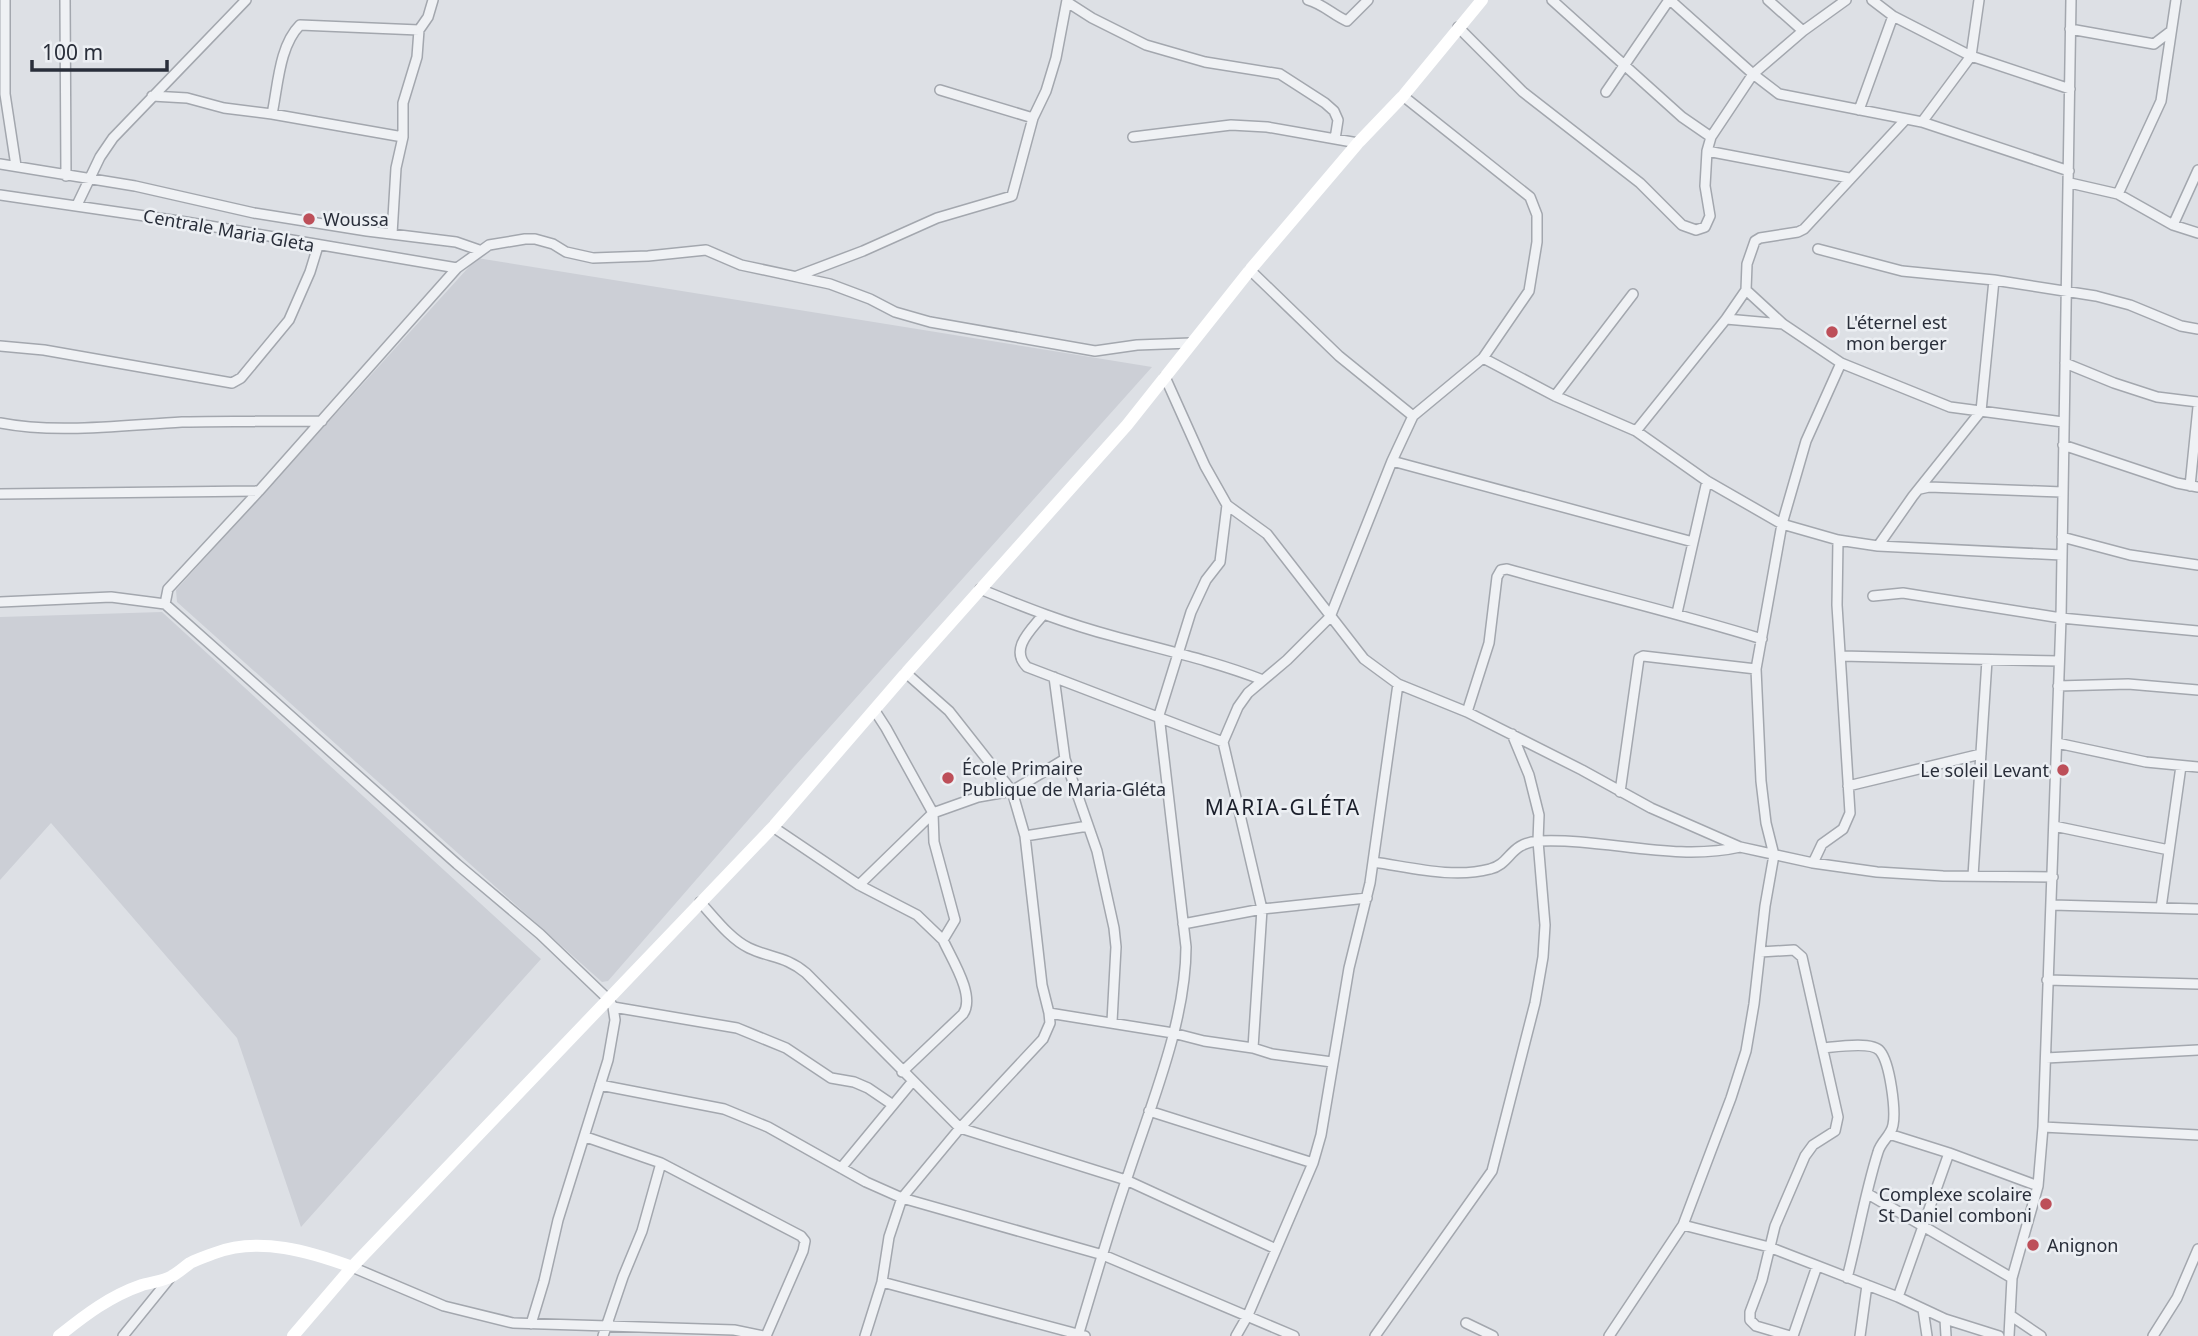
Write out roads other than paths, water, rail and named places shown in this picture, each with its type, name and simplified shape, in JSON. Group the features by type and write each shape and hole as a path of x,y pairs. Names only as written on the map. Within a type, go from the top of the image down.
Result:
{"street":[{"path":"5,0 5,94 16,166"},
{"path":"65,0 66,176"},
{"path":"77,205 100,157 113,138 246,0"},
{"path":"392,234 396,169 403,137 403,103 417,57 419,30 428,17 433,0"},
{"path":"1308,0 1347,20 1367,0"},
{"path":"293,1336 352,1267 611,1003 699,902 773,827 980,589 1128,425 1250,270 1358,143 1403,96 1482,0"},
{"path":"1552,0 1682,117 1711,137"},
{"path":"1606,92 1669,0 1779,94 1922,122 2069,171"},
{"path":"1768,0 1803,31"},
{"path":"1458,27 1523,92 1640,183 1682,225 1696,230 1705,227 1710,216 1705,186 1707,151 1711,137 1753,74 1803,31 1846,0"},
{"path":"1871,0 1894,16 1972,56 2070,89"},
{"path":"1922,122 1972,56 1979,0"},
{"path":"2009,1336 2012,1278 2038,1186 2043,1127 2061,618 2071,0"},
{"path":"2118,194 2161,101 2176,0"},
{"path":"796,276 863,251 937,218 1012,196 1033,118 1050,80 1067,1 1093,18 1146,45 1205,62 1280,74 1334,111 1338,120 1335,139"},
{"path":"1859,110 1894,16"},
{"path":"272,114 285,51 292,33 300,25 419,30"},
{"path":"2070,29 2154,44 2171,31"},
{"path":"940,90 1033,118"},
{"path":"152,96 187,98 224,108 403,137"},
{"path":"1254,1048 1262,909 1223,742 1238,707 1248,693 1287,660 1330,617 1392,460 1413,416 1483,358 1529,291 1537,242 1535,205 1531,197 1403,96"},
{"path":"1636,431 1746,290 1747,264 1755,241 1804,229 1906,119"},
{"path":"1133,137 1231,125 1266,127 1358,143"},
{"path":"1707,151 1849,178"},
{"path":"0,164 135,186 254,213 456,242 479,250"},
{"path":"2173,225 2198,170"},
{"path":"2070,183 2118,194 2173,225 2198,233"},
{"name":"Centrale Maria Gleta","path":"0,195 77,205 457,268"},
{"path":"165,604 168,589 457,268 479,250 500,242 535,239 553,244 566,252 593,258 706,250 741,265 830,284 895,312 930,322 1079,349 1095,351 1191,342"},
{"path":"0,346 80,356 220,382 236,382 289,320 310,272 317,246"},
{"path":"1818,249 1902,271 2067,290 2130,305 2181,326 2198,329"},
{"path":"1250,270 1339,356 1413,416"},
{"path":"1878,545 1981,411 1994,280"},
{"path":"1746,290 1783,324 1841,363 1939,403 2063,422"},
{"path":"1555,396 1633,294"},
{"path":"1726,319 1783,324"},
{"path":"1483,358 1555,396 1636,431 1707,481 1782,524 1838,540 1878,545 2062,555"},
{"path":"1609,1336 1683,1225 1746,1051 1774,855 1766,823 1761,781 1756,668 1782,524 1807,441 1841,363"},
{"path":"2063,445 2194,487 2198,404 2157,397 2065,363"},
{"path":"1165,377 1205,466 1227,505 1267,534 1364,659 1398,684 1467,712 1678,821 1741,847 1813,863 1877,872 2053,877"},
{"path":"0,423 38,427 322,421"},
{"path":"1392,460 1693,542"},
{"path":"1677,613 1707,481"},
{"path":"1920,489 1929,487 2063,492"},
{"path":"0,494 259,491"},
{"path":"882,1282 1081,1335 1126,1180 1150,1111 1186,975 1183,924 1159,715 1191,612 1206,580 1220,562 1227,505"},
{"path":"2062,537 2130,555 2198,565"},
{"path":"1813,863 1822,844 1843,829 1850,813 1836,574 1838,540"},
{"path":"1467,712 1489,643 1497,577 1501,570 1507,569 1677,613 1762,639"},
{"path":"980,589 1042,615 1228,666 1264,680"},
{"path":"1873,596 1902,593 2061,618 2198,631"},
{"path":"0,602 111,597 165,604 457,864 540,934 611,1003 737,1028 786,1048 831,1078 854,1082 868,1088 893,1105"},
{"path":"1042,615 1019,651 1027,667 1159,715 1223,742"},
{"path":"1620,792 1639,658 1643,656 1756,668"},
{"path":"1841,656 2059,661"},
{"path":"1973,876 1987,660"},
{"path":"865,1336 882,1282 889,1237 902,1198 960,1128 1043,1039 1050,1023 1042,985 1025,836 1013,791 949,711 906,673"},
{"path":"1054,677 1065,760 1102,865 1114,928 1116,947 1112,1022"},
{"path":"1236,1336 1248,1315 1313,1163 1321,1135 1349,968 1367,898 1398,684"},
{"path":"2058,686 2128,684 2198,690"},
{"path":"874,711 887,728 933,813 934,842 955,920 943,940"},
{"path":"1375,1336 1486,1182 1494,1163 1521,1062 1544,957 1545,912 1538,841 1539,815 1534,793 1512,734"},
{"path":"2057,743 2146,762 2198,767"},
{"path":"1848,786 1981,754"},
{"path":"859,885 933,813 978,797 1013,791 1065,760"},
{"path":"2161,908 2181,766"},
{"path":"1025,836 1088,826"},
{"path":"2054,826 2169,850"},
{"path":"773,827 859,885 917,915 943,940 965,989 967,1008 902,1072"},
{"path":"1373,862 1450,872 1481,871 1499,866 1516,847 1538,841 1656,850 1714,851 1741,847"},
{"path":"1183,924 1262,909 1367,898"},
{"path":"699,902 741,943 751,949 786,959 806,973 960,1128 1126,1180 1276,1249"},
{"path":"2052,905 2198,909"},
{"path":"1760,952 1798,952 1838,1116 1835,1131 1813,1145 1805,1156 1784,1202 1750,1312 1750,1320 1756,1326 1791,1336 1817,1266"},
{"path":"2047,979 2198,984"},
{"path":"531,1324 558,1220 586,1137 614,1033 611,1003"},
{"path":"1049,1013 1254,1048 1272,1054 1332,1062"},
{"path":"1823,1048 1860,1045 1880,1051 1887,1066 1892,1091 1893,1126 1879,1147 1847,1278"},
{"path":"2046,1058 2198,1050"},
{"path":"841,1168 912,1082"},
{"path":"600,1085 724,1110 768,1127 902,1198 1103,1255 1294,1336"},
{"path":"1150,1111 1313,1163"},
{"path":"2043,1127 2198,1135"},
{"path":"1889,1134 2038,1186"},
{"path":"123,1336 171,1278 189,1264 219,1251 249,1246 314,1253 444,1306 481,1317 604,1332 733,1333 765,1336 803,1251 805,1241 801,1236 661,1163 586,1137"},
{"path":"1898,1297 1949,1153"},
{"path":"604,1332 642,1231 661,1163"},
{"path":"1868,1194 2012,1278"},
{"path":"1683,1225 1769,1247 1898,1297 1945,1319 1999,1336"},
{"path":"2153,1336 2177,1298 2198,1249"},
{"path":"60,1336 89,1312 113,1298 141,1286 171,1278"},
{"path":"1860,1336 1867,1285"},
{"path":"1923,1309 1927,1336"},
{"path":"2010,1315 2041,1336"},
{"path":"1945,1319 1946,1336"},
{"path":"1466,1323 1493,1336"}],"place":[{"name":"Woussa","path":"309,219"},
{"name":"L'éternel est mon berger","path":"1832,332"},
{"name":"Le soleil Levant","path":"2063,770"},
{"name":"École Primaire Publique de Maria-Gléta","path":"948,778"},
{"name":"Complexe scolaire St Daniel comboni","path":"2046,1204"},
{"name":"Anignon","path":"2033,1245"}],"district":[{"name":"MARIA-GLÉTA","path":"1283,807"}]}
